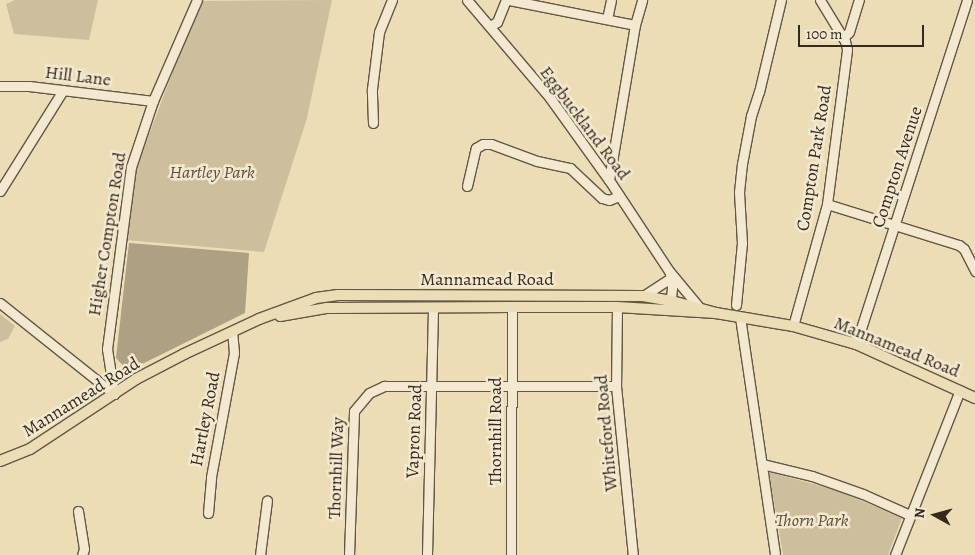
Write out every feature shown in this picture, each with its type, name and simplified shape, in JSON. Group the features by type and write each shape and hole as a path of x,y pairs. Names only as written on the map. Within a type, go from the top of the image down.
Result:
{"main road":[{"name":"Mannamead Road","path":"0,461 30,450 144,375 259,319 316,298 338,295 643,296 671,305 793,326 856,344 975,398"},
{"path":"511,295 512,307"},
{"name":"Mannamead Road","path":"259,319 327,308 617,307 671,305 699,307 716,313"}],"street":[{"name":"Higher Compton Road","path":"114,394 107,349 131,166 152,101 197,0"},
{"path":"374,123 372,89 379,32 392,0"},
{"name":"Eggbuckland Road","path":"467,0 550,98 610,180 670,274 699,307"},
{"path":"490,26 497,22 508,0 635,25"},
{"path":"607,19 611,0"},
{"path":"610,180 635,25 642,0"},
{"path":"736,305 742,243 739,192 742,164 750,116 759,92 781,0"},
{"name":"Compton Park Road","path":"793,326 827,204 847,49 844,38 820,0"},
{"path":"844,38 849,32 859,0"},
{"name":"Compton Avenue","path":"856,344 967,0"},
{"name":"Hill Lane","path":"0,86 30,86 152,101"},
{"path":"0,191 63,90"},
{"path":"467,186 476,148 483,144 491,144 537,161 570,168 602,198 610,200 619,196"},
{"path":"827,204 959,245 964,249 975,271"},
{"path":"643,296 670,274"},
{"path":"670,274 671,305"},
{"path":"0,303 114,394"},
{"name":"Thornhill Road","path":"511,555 512,307"},
{"name":"Whiteford Road","path":"617,307 616,386 633,555"},
{"name":"Vapron Road","path":"427,555 434,308"},
{"path":"740,317 775,555"},
{"name":"Hartley Road","path":"208,513 211,477 234,353 232,332"},
{"name":"Thornhill Way","path":"349,555 354,411 369,393 384,386 616,386"},
{"path":"895,555 960,390"},
{"path":"762,464 812,476 863,494 910,515"},
{"path":"260,555 268,526 267,500"},
{"path":"78,511 84,549 82,555"}],"green space":[{"path":"15,0 98,0 89,40 14,34 6,4"},
{"name":"Hartley Park","path":"332,0 307,118 264,252 126,240 136,169 178,58 203,1"},
{"path":"0,314 15,326 8,339 0,342"},
{"name":"Thorn Park","path":"769,472 839,491 902,518 888,555 783,555"}],"shaded area":[{"path":"129,243 249,253 245,313 128,371 116,358"}]}
